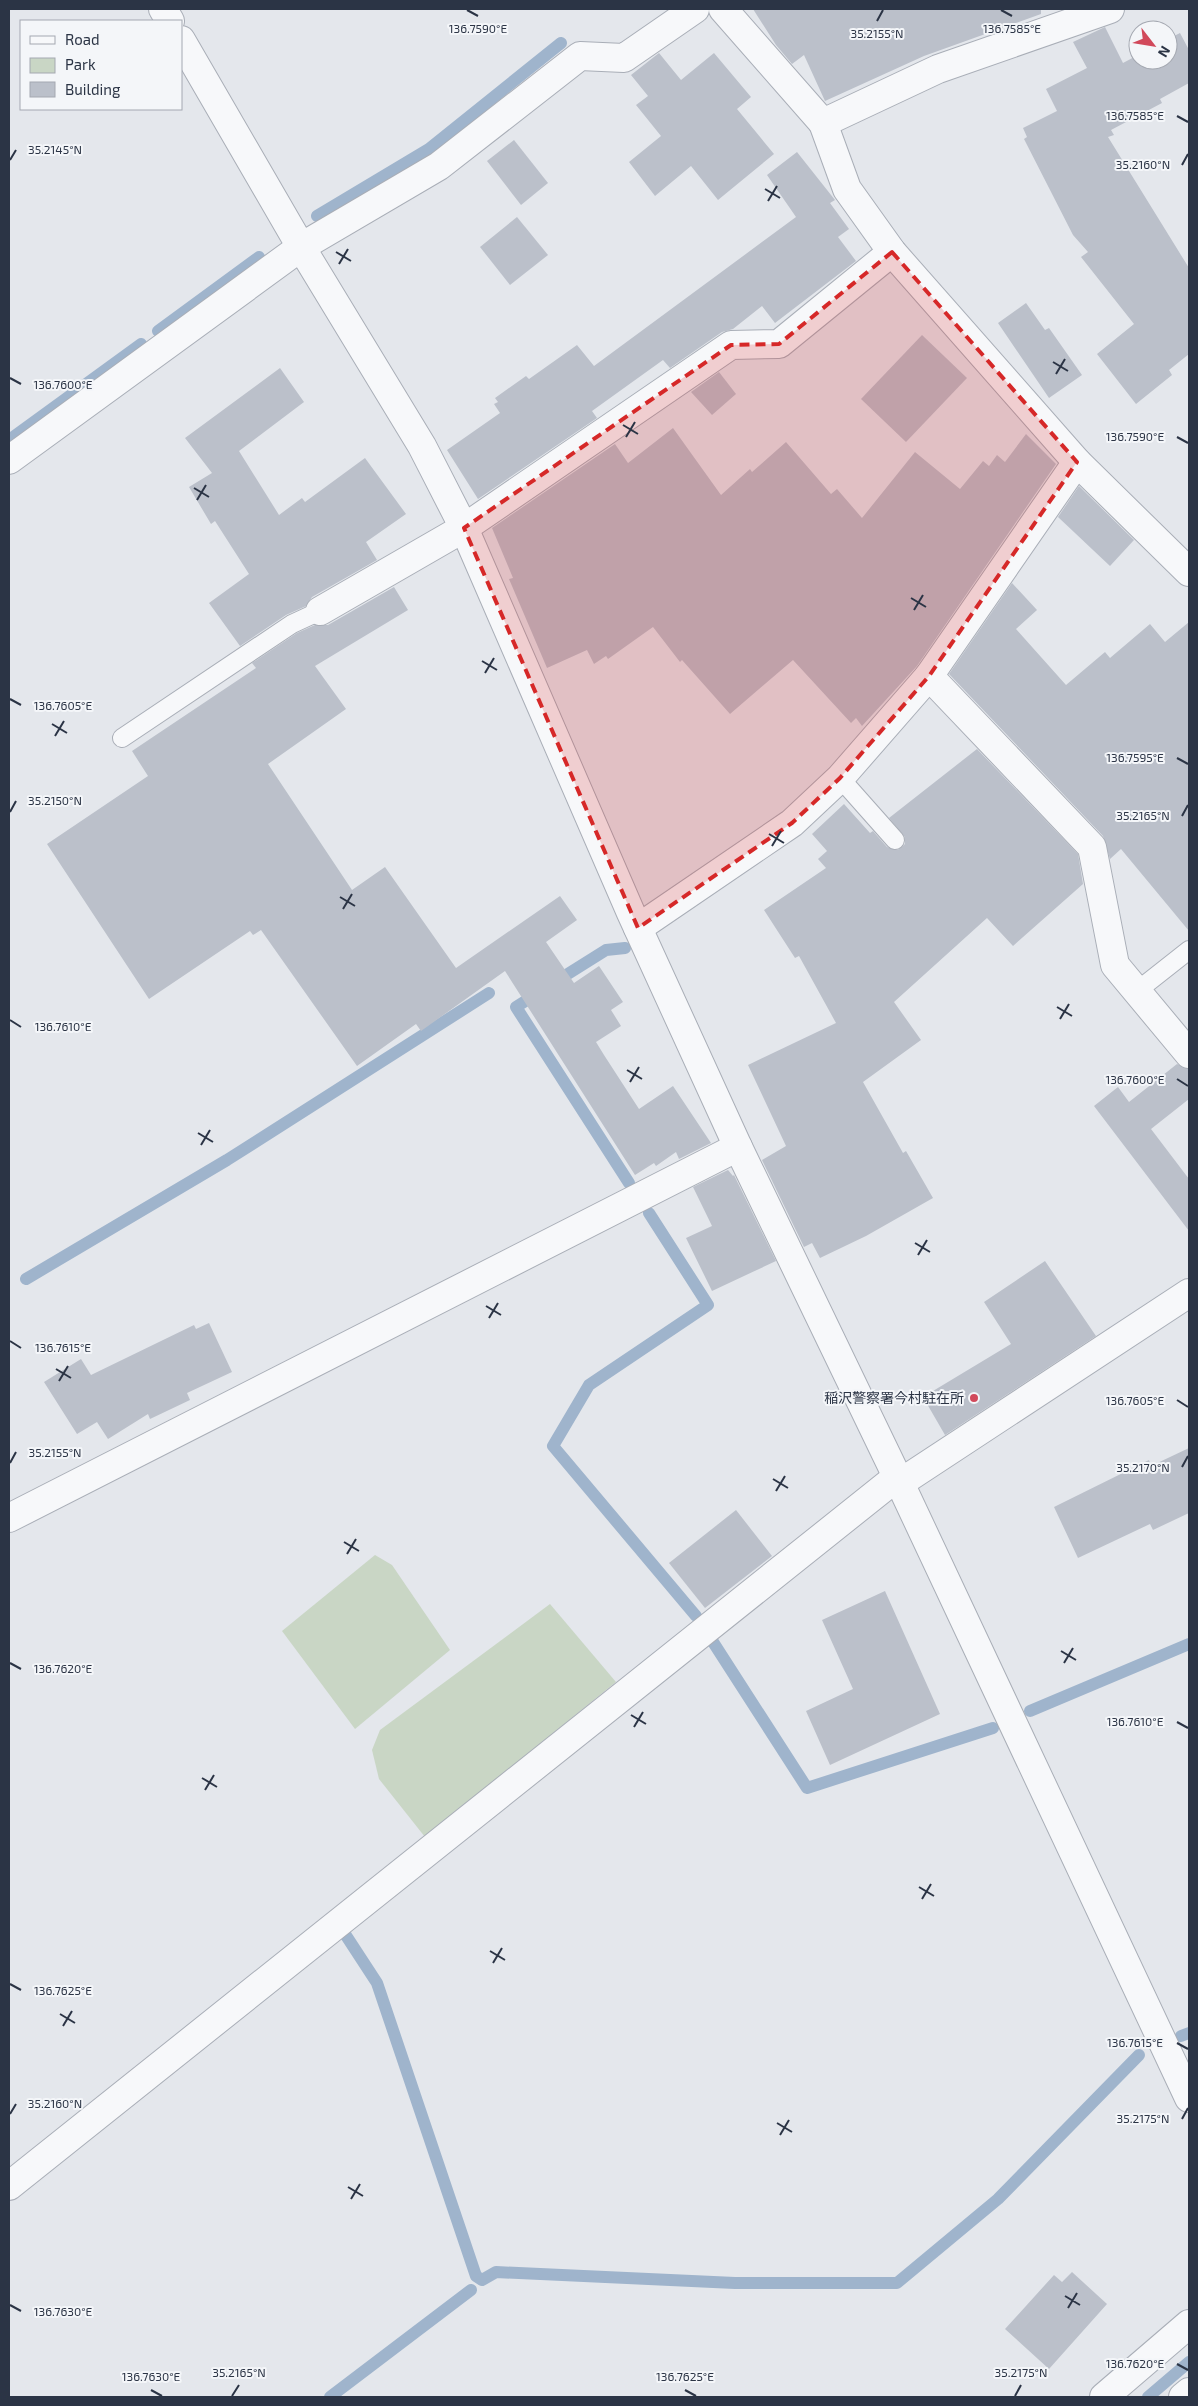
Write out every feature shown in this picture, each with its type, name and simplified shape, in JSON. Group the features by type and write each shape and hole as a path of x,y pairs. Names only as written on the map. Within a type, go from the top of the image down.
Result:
{"street":[{"path":"163,9 169,20"},
{"path":"9,460 302,247 439,166 580,56 624,58 694,9"},
{"path":"722,9 823,123 847,189 892,252 1077,462 1189,572"},
{"path":"823,123 938,69 1110,9"},
{"path":"182,42 302,247 422,446 464,528 638,928 738,1147 898,1480 1189,2098"},
{"path":"320,612 464,528 731,345 779,344 892,252"},
{"path":"638,928 792,823 840,778 929,676 1077,462"},
{"path":"929,676 1092,847 1116,965 1189,1054"},
{"path":"9,1518 738,1147"},
{"path":"9,2186 898,1480 1186,1302"},
{"path":"1104,2397 1189,2324"},
{"path":"1184,2397 1189,2392"}],"lane":[{"path":"122,738 292,624 320,612"},
{"path":"840,778 895,840"},
{"path":"1137,992 1189,950"}],"highlighted area":[{"path":"892,252 1077,462 929,676 840,778 792,823 638,928 464,528 731,345 779,344"}],"green space":[{"path":"375,1555 392,1565 450,1650 355,1729 282,1631"},
{"path":"550,1604 616,1682 425,1837 379,1779 372,1750 380,1730"}],"building":[{"path":"753,9 1041,9 1041,14 924,56 825,101 804,55 792,64 776,45"},
{"path":"1105,27 1123,63 1128,60 1128,70 1178,70 1178,34 1180,33 1189,50 1189,83 1160,99 1162,103 1111,130 1114,135 1108,137 1189,268 1189,354 1169,370 1172,375 1136,404 1097,354 1134,324 1081,257 1088,252 1073,235 1024,139 1027,137 1023,128 1057,111 1046,89 1087,68 1073,42"},
{"path":"659,53 681,80 714,53 751,97 737,109 774,154 718,200 691,166 655,196 629,162 661,136 636,105 648,96 631,75"},
{"path":"514,140 548,183 521,205 487,161"},
{"path":"797,152 835,200 830,203 849,229 838,237 856,261 775,323 762,306 733,329 722,332 670,368 663,360 592,411 597,418 478,499 447,450 500,413 494,404 498,402 495,398 526,376 529,379 577,345 594,366 796,217 767,175"},
{"path":"517,217 548,255 510,285 480,247"},
{"path":"1026,303 1045,330 1049,328 1082,375 1049,398 998,323"},
{"path":"922,335 967,378 906,442 861,399"},
{"path":"280,368 304,402 239,451 279,515 302,498 305,502 365,458 406,514 366,542 377,560 312,597 306,606 286,615 240,646 209,603 249,574 215,521 211,524 189,487 212,473 185,438"},
{"path":"719,372 736,394 712,415 691,392"},
{"path":"673,428 721,495 750,469 752,472 786,442 831,494 837,489 862,518 915,452 960,489 983,461 989,466 997,455 1005,462 1026,434 1056,464 917,666 862,726 856,718 851,723 793,660 730,714 682,660 680,662 653,627 608,659 606,656 594,664 587,650 547,668 509,579 513,578 492,528 615,444 628,463"},
{"path":"1079,486 1134,540 1110,566 1058,517"},
{"path":"1012,583 1037,610 1016,629 1066,685 1105,652 1110,658 1150,624 1165,642 1189,622 1189,931 1121,849 1110,859 1103,836 949,674"},
{"path":"394,587 408,610 315,666 346,709 268,764 352,890 385,867 456,968 560,896 577,920 546,942 574,983 599,966 623,1002 611,1010 621,1026 596,1042 639,1109 673,1086 711,1143 679,1159 676,1152 656,1166 654,1163 635,1175 505,971 421,1031 416,1024 357,1066 261,930 253,935 250,931 149,999 47,844 148,776 132,751 256,668 252,663 297,633 315,625 328,625"},
{"path":"977,749 1078,854 1083,884 1013,946 987,918 894,1002 921,1040 863,1082 903,1153 906,1151 933,1198 866,1236 820,1258 812,1243 804,1247 762,1160 786,1146 748,1065 836,1023 799,956 795,958 764,910 826,868 818,859 827,851 812,834 844,804 870,833 873,831 887,847 898,850 905,844 905,837 889,818"},
{"path":"1177,1064 1189,1069 1189,1099 1151,1129 1189,1179 1189,1231 1094,1106 1118,1087 1129,1102"},
{"path":"728,1170 734,1175 776,1261 712,1291 686,1238 712,1226 693,1187"},
{"path":"1045,1261 1096,1336 945,1435 923,1397 1011,1344 984,1302"},
{"path":"209,1323 232,1372 187,1393 190,1400 150,1419 148,1414 108,1439 97,1422 77,1434 44,1382 81,1359 91,1375 194,1325 196,1329"},
{"path":"1189,1448 1189,1513 1153,1530 1150,1524 1078,1558 1054,1507 1149,1460 1151,1466"},
{"path":"736,1510 772,1556 705,1608 669,1563"},
{"path":"885,1591 940,1714 830,1765 806,1711 853,1689 822,1620"},
{"path":"1072,2272 1107,2304 1049,2369 1005,2329 1054,2275 1062,2282"}],"waterway":[{"path":"317,216 429,149 561,43"},
{"path":"158,331 259,257"},
{"path":"9,440 141,344"},
{"path":"555,982 606,950 625,948"},
{"path":"26,1279 227,1160 489,993"},
{"path":"538,993 516,1007 629,1183"},
{"path":"649,1213 708,1305 589,1385 553,1446 696,1616"},
{"path":"713,1642 807,1788 993,1728"},
{"path":"1030,1711 1189,1644"},
{"path":"345,1934 377,1983 476,2276 482,2280 496,2272 735,2283 897,2283 998,2199 1139,2055"},
{"path":"1181,2036 1189,2033"},
{"path":"330,2397 471,2290"},
{"path":"1148,2397 1189,2362"}],"place":[{"name":"稲沢警察署今村駐在所","path":"974,1398"}]}
